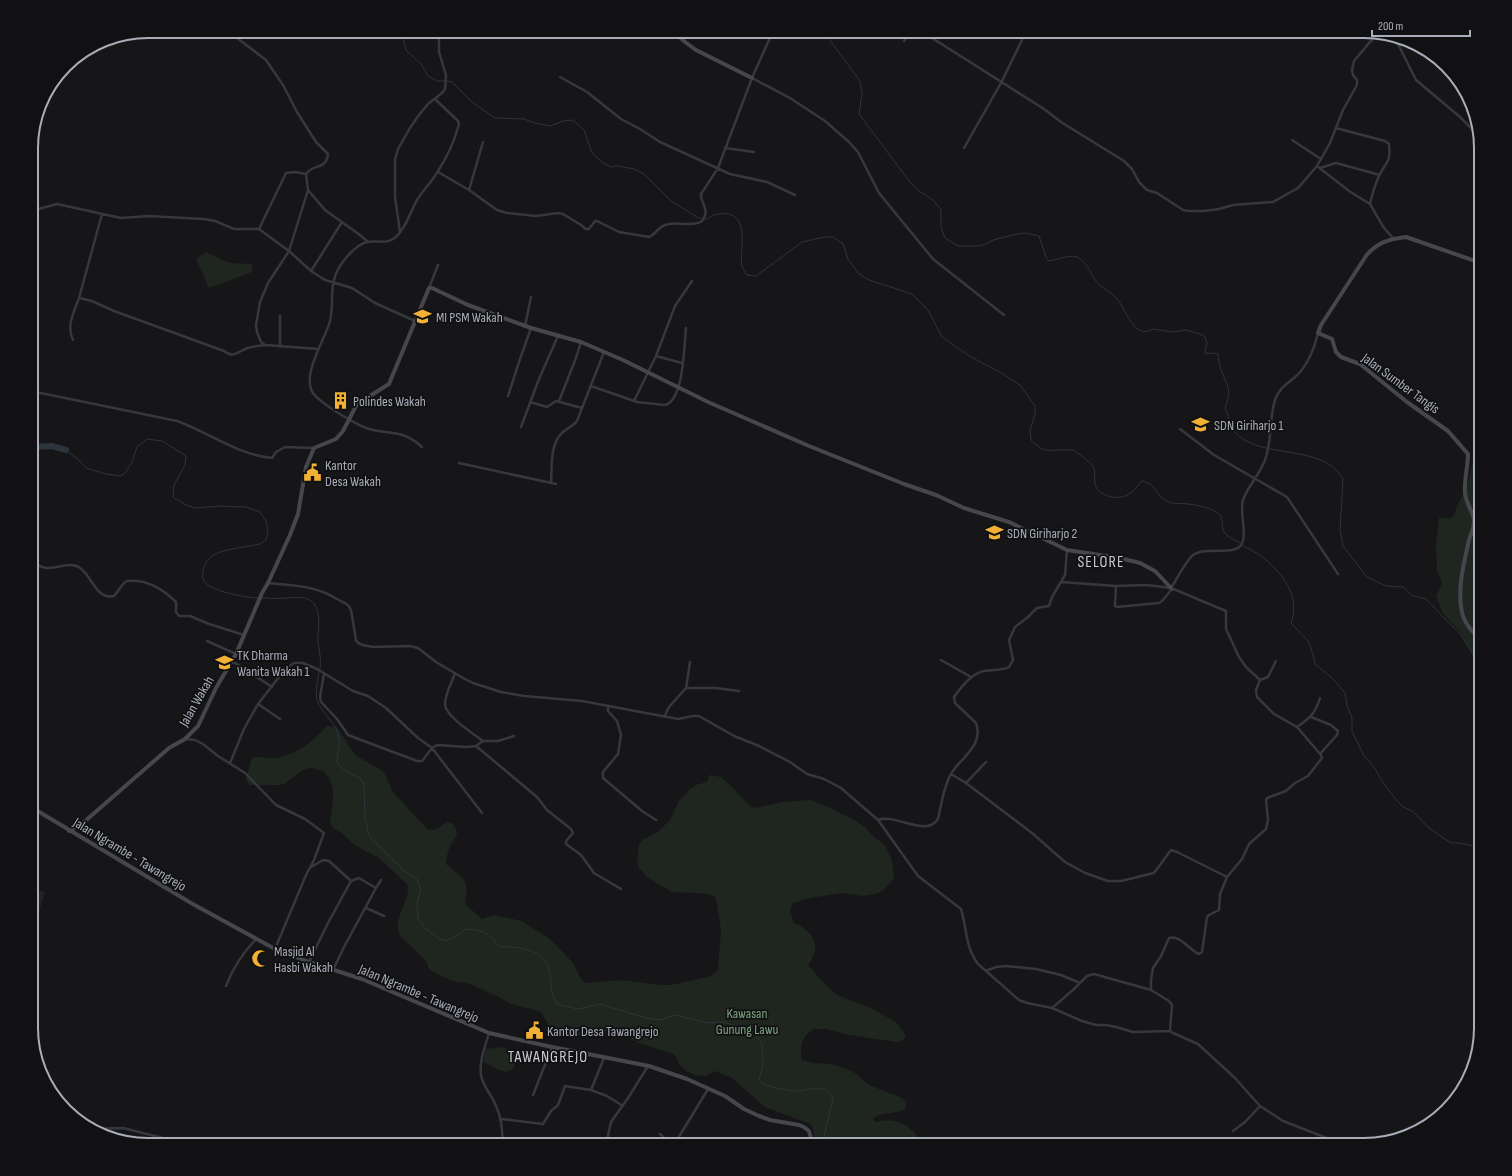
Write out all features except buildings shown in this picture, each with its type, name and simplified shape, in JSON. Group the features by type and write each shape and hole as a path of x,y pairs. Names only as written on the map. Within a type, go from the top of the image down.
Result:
{"street":[{"path":"238,38 266,60 283,84 297,112 312,136 328,154 327,160 324,164 311,169 306,174"},
{"path":"400,232 395,197 395,160 398,149 410,128 428,104 442,93 446,84 446,76 439,52 439,38"},
{"path":"681,38 696,50 790,98 825,122 849,142 858,152 879,193 933,259 1004,315"},
{"path":"438,172 502,212 536,216 558,213 563,214 587,230 597,221 619,232 649,237 656,230 668,224 699,224 704,219 706,208 701,198 701,194 718,168 752,78 770,38"},
{"path":"932,38 1124,161 1132,169 1139,182 1147,190 1157,193 1183,210 1204,211 1233,205 1273,202 1298,188 1317,166 1330,143 1343,110 1357,85 1357,80 1353,75 1352,70 1354,61 1374,39"},
{"path":"964,148 1001,83 1022,38"},
{"path":"1397,43 1416,80 1460,117 1472,130"},
{"path":"560,77 587,92 627,123 640,129 660,142 730,174 767,182 795,195"},
{"path":"422,447 412,438 369,429 348,419 319,399 312,392 310,378 318,349 327,331 330,319 333,282 342,262 359,245 368,242 378,243 389,241 396,237 410,217 416,201 438,172 448,152 459,124 458,120 435,99"},
{"path":"1336,128 1388,142 1389,159 1380,175 1370,204"},
{"path":"1292,140 1321,159"},
{"path":"469,190 483,142"},
{"path":"725,148 754,152"},
{"path":"1320,168 1336,163 1380,175"},
{"path":"1317,166 1349,191 1370,204 1384,228 1393,238"},
{"path":"260,229 286,173 295,172 306,174"},
{"path":"265,345 258,338 256,325 260,302 268,283 289,252 308,190 306,174"},
{"path":"308,190 325,210 368,242"},
{"path":"38,209 57,204 121,218 148,216 204,219 215,221 234,228 260,229 311,271 325,280 352,288 375,303 416,322"},
{"path":"73,340 70,326 102,214"},
{"path":"311,271 342,222"},
{"path":"1116,586 1115,606 1117,607 1159,603 1172,589 1189,559 1194,554 1203,551 1237,549 1240,546 1243,542 1243,500 1265,460 1277,395 1281,388 1302,370 1314,348 1320,325 1366,256 1373,248 1380,243 1393,238 1406,237 1474,261"},
{"path":"38,392 177,421 194,427 246,452 266,457 272,458 276,452 285,447 314,448 336,439 358,404 385,388 391,380 438,265"},
{"path":"634,401 656,356 675,306 692,281"},
{"path":"429,288 468,305 525,326 581,342 809,446 904,484 936,495 964,508 1009,522 1067,550 1120,558 1140,563 1155,571 1172,589"},
{"path":"525,326 531,297"},
{"path":"79,298 92,301 114,311 232,355 236,355 248,348 265,345 318,349"},
{"path":"280,316 280,346"},
{"path":"508,396 531,328"},
{"path":"591,386 634,401 665,406 672,401 679,388 686,328"},
{"name":"Jalan Sumber Tangis","path":"1318,333 1332,339 1336,352 1341,357 1360,364 1407,402 1448,431 1468,454 1465,477 1465,494 1467,504 1474,518"},
{"path":"521,427 539,379 558,336"},
{"path":"559,401 581,342"},
{"path":"551,483 555,443 562,433 574,425 604,352"},
{"path":"656,356 682,363"},
{"path":"530,402 547,407 554,402 559,401 582,408"},
{"path":"1180,430 1214,455 1287,497 1338,574"},
{"name":"Jalan Wakah","path":"69,831 84,822 169,748 185,739 198,726 216,688 236,654 245,635 258,602 268,583 298,514 306,467 314,448"},
{"path":"459,464 556,484"},
{"name":"Jalan Sumber Tangis","path":"1474,523 1460,594 1463,616 1468,627 1474,633"},
{"path":"878,820 887,818 926,827 934,825 938,819 945,790 951,774 968,755 978,738 976,723 954,701 956,694 971,677 985,670 1003,670 1009,667 1013,660 1009,640 1015,627 1037,608 1049,606 1052,596 1065,574 1067,550"},
{"path":"38,566 47,568 69,565 78,566 83,570 100,592 107,597 114,596 120,590 124,582 148,583 163,590 176,602 176,612 179,616 190,616 209,624 245,635"},
{"path":"1061,582 1116,586 1147,585 1172,589 1226,611 1226,629 1239,657 1246,667 1260,680"},
{"path":"268,583 304,586 328,593 349,606 352,610 353,628 358,643 363,646 410,646 418,648 436,662 473,683 501,692 524,696 563,699 678,719 699,716 734,736 759,746 790,762 807,774 833,783 878,820 918,876 961,909 970,952 978,964 1019,1000 1052,1008 1082,1021 1096,1025 1106,1025 1133,1032 1170,1031 1173,1034 1198,1044 1235,1078 1260,1106 1291,1125 1326,1138"},
{"path":"207,641 236,654"},
{"path":"942,660 971,677"},
{"path":"232,661 272,687"},
{"path":"1151,990 1153,968 1170,938 1178,938 1194,952 1199,954 1202,952 1207,917 1219,910 1220,894 1228,877 1245,856 1249,844 1266,829 1268,820 1265,802 1267,798 1286,791 1300,780 1308,776 1322,758 1297,727 1274,714 1257,697 1256,690 1260,680 1268,676 1276,661"},
{"path":"664,717 669,707 686,688 690,662"},
{"path":"230,763 244,729 258,704 281,673 294,663 302,663 316,669 353,691 368,696 386,708 418,738 432,748 482,813"},
{"path":"323,673 320,697 321,702 350,736 417,761 422,761 437,744 467,747 476,746 483,742 498,741 514,736"},
{"path":"455,673 446,697 445,707 450,715 483,742"},
{"path":"686,688 716,688 739,691"},
{"path":"1297,727 1311,718 1317,709 1320,698"},
{"path":"258,704 280,719"},
{"path":"608,706 608,711 617,721 621,735 618,754 603,772 602,778 642,811 656,820"},
{"path":"1311,718 1331,725 1338,731 1337,735 1320,754"},
{"path":"185,739 194,740 203,744 218,756 245,773 276,805 305,819 323,831 324,836 275,948"},
{"path":"476,746 537,797 547,810 571,829 573,834 566,841 566,844 581,855 594,873 621,889"},
{"path":"966,784 986,762"},
{"path":"951,774 1032,833 1065,862 1085,873 1108,882 1121,881 1154,873 1171,850 1228,877"},
{"name":"Jalan Ngrambe - Tawangrejo","path":"38,811 190,903 275,948 309,962 362,979 489,1033 648,1066 709,1088 725,1096 744,1109 759,1116 804,1127 809,1131 812,1138"},
{"path":"311,867 323,860 328,861 351,881"},
{"path":"309,962 351,881 360,878 376,888"},
{"path":"333,970 381,880"},
{"path":"366,908 384,916"},
{"path":"226,986 231,972 238,960 256,939"},
{"path":"986,971 996,967 1006,966 1036,969 1061,975 1080,982"},
{"path":"1052,1008 1086,976 1098,974 1151,990 1169,1001 1172,1005 1170,1031"},
{"path":"489,1033 482,1060 481,1075 485,1088 496,1104 501,1119 502,1138"},
{"path":"533,1095 552,1047"},
{"path":"591,1090 604,1058"},
{"path":"608,1138 611,1122 624,1106 648,1066"},
{"path":"501,1119 544,1124 551,1110 558,1104 565,1086 591,1090 607,1096 624,1106"},
{"path":"677,1138 709,1088"},
{"path":"1233,1130 1244,1122 1260,1106"},
{"path":"104,1129 123,1128 163,1138"},
{"path":"660,1134 665,1138"}],"shaded area":[{"path":"38,890 45,892 38,916"}],"green space":[{"path":"206,252 230,263 252,264 252,272 209,288 196,259"},
{"path":"1474,459 1474,656 1460,632 1443,613 1436,597 1442,583 1437,570 1436,544 1439,518 1451,518 1455,514 1456,508 1467,487"},
{"name":"Kawasan Gunung Lawu","path":"327,726 337,727 355,755 381,770 385,774 393,792 427,829 436,829 447,822 453,824 457,834 449,849 446,864 458,873 465,882 467,890 465,904 482,919 493,915 522,921 547,937 573,963 581,979 586,983 623,980 659,985 671,985 708,977 718,970 721,930 716,898 711,895 700,893 672,892 647,877 639,868 637,862 639,844 642,840 658,832 670,820 679,801 691,788 707,782 709,775 721,777 750,806 756,808 782,802 811,800 856,821 884,844 892,860 894,878 887,887 876,894 863,896 841,893 804,899 792,904 790,910 794,923 807,930 814,940 815,952 808,965 822,981 836,994 869,1007 896,1022 906,1037 901,1041 896,1042 849,1035 826,1029 814,1029 804,1038 802,1042 802,1060 814,1063 832,1064 849,1070 869,1085 902,1098 906,1102 906,1108 898,1112 877,1116 873,1119 875,1122 890,1120 904,1124 919,1138 815,1138 812,1126 810,1124 765,1107 732,1078 715,1071 706,1076 692,1074 682,1068 674,1054 639,1043 614,1030 583,1036 565,1033 549,1026 542,1013 539,1011 511,1004 468,983 456,982 433,972 428,968 427,962 400,936 398,923 407,895 407,884 379,858 356,846 343,834 333,828 330,823 333,788 330,779 323,771 311,768 305,769 284,784 279,785 249,785 246,779 252,757 277,758 285,756 305,746"},
{"path":"502,1047 514,1051 517,1060 513,1069 506,1072 483,1062 486,1049"}],"waterway":[{"path":"403,38 406,50 421,64 428,76 437,81 444,81"},
{"path":"828,38 860,81 862,94 859,114 909,181 919,191 933,200 941,210 941,227 945,238 958,246 980,246 993,240 1017,234 1025,233 1039,236 1046,257 1049,261 1072,256 1082,260 1095,280 1116,297 1136,328 1141,331 1153,329 1173,332 1186,330 1205,337 1207,343 1205,351 1206,354 1218,354 1220,368 1229,392 1225,408 1234,431 1245,440 1258,446 1306,455 1321,460 1334,468 1343,479 1340,530 1343,546 1367,577 1386,586 1403,587 1413,596 1426,599 1461,635 1474,656"},
{"path":"447,81 452,82 472,102 495,118 524,119 550,126 563,121 573,120 584,130 592,153 603,163 611,167 618,166 634,169 644,174 671,201 699,218 707,219 715,215 722,214 728,214 735,217 739,222 741,229 741,260 743,269 747,275 756,276 802,242 824,237 833,237 843,244 848,259 858,273 869,280 912,294 928,310 942,337 971,357 998,371 1020,385 1035,406 1035,414 1030,431 1031,440 1036,445 1040,448 1048,450 1076,451 1093,466 1095,484 1104,495 1115,497 1125,496 1133,491 1142,481 1151,485 1159,495 1168,502 1196,505 1215,511 1221,517 1224,532 1230,538 1240,543"},
{"path":"66,450 86,468 106,474 121,476 125,473 132,462 137,447 147,439 162,441 186,456 185,465 174,485 173,497 186,505 195,508 220,506 246,507 260,512 266,521 268,532 266,540 260,544 228,550 216,554 210,558 203,569 203,579 207,585 220,591 246,597 259,598"},
{"path":"38,447 52,446 66,450"},
{"path":"1242,545 1269,562 1288,585 1293,603 1291,623 1308,641 1315,664 1333,679 1345,693 1347,705 1352,718 1352,732 1364,756 1374,767 1393,796 1403,807 1412,811 1429,828 1451,843 1474,846"},
{"path":"262,598 301,598 307,599 314,604 317,609 319,623 318,639 320,669"},
{"path":"319,672 316,697 321,709 334,725 338,734 339,745 337,762 344,770 361,779 364,786 365,818 369,836 404,871 417,879 421,889 417,903 418,919 425,928 438,938 446,941 457,936 466,929 478,931 489,935 500,947 526,949 538,955 543,959 549,968 552,992 557,1004 578,1009 600,1004 646,1018 660,1020 675,1015 709,1023 723,1022 753,1031 762,1044 763,1065 759,1080 763,1084 793,1091 821,1088 829,1093 833,1098 824,1136 826,1138"}],"place":[{"name":"MI PSM Wakah","path":"423,317"},
{"name":"Polindes Wakah","path":"340,401"},
{"name":"SDN Giriharjo 1","path":"1201,425"},
{"name":"Kantor Desa Wakah","path":"312,473"},
{"name":"SDN Giriharjo 2","path":"994,533"},
{"name":"TK Dharma Wanita Wakah 1","path":"224,663"},
{"name":"Masjid Al Hasbi Wakah","path":"261,959"},
{"name":"Kantor Desa Tawangrejo","path":"534,1031"}],"district":[{"name":"SELORE","path":"1101,561"},
{"name":"TAWANGREJO","path":"548,1056"}]}
